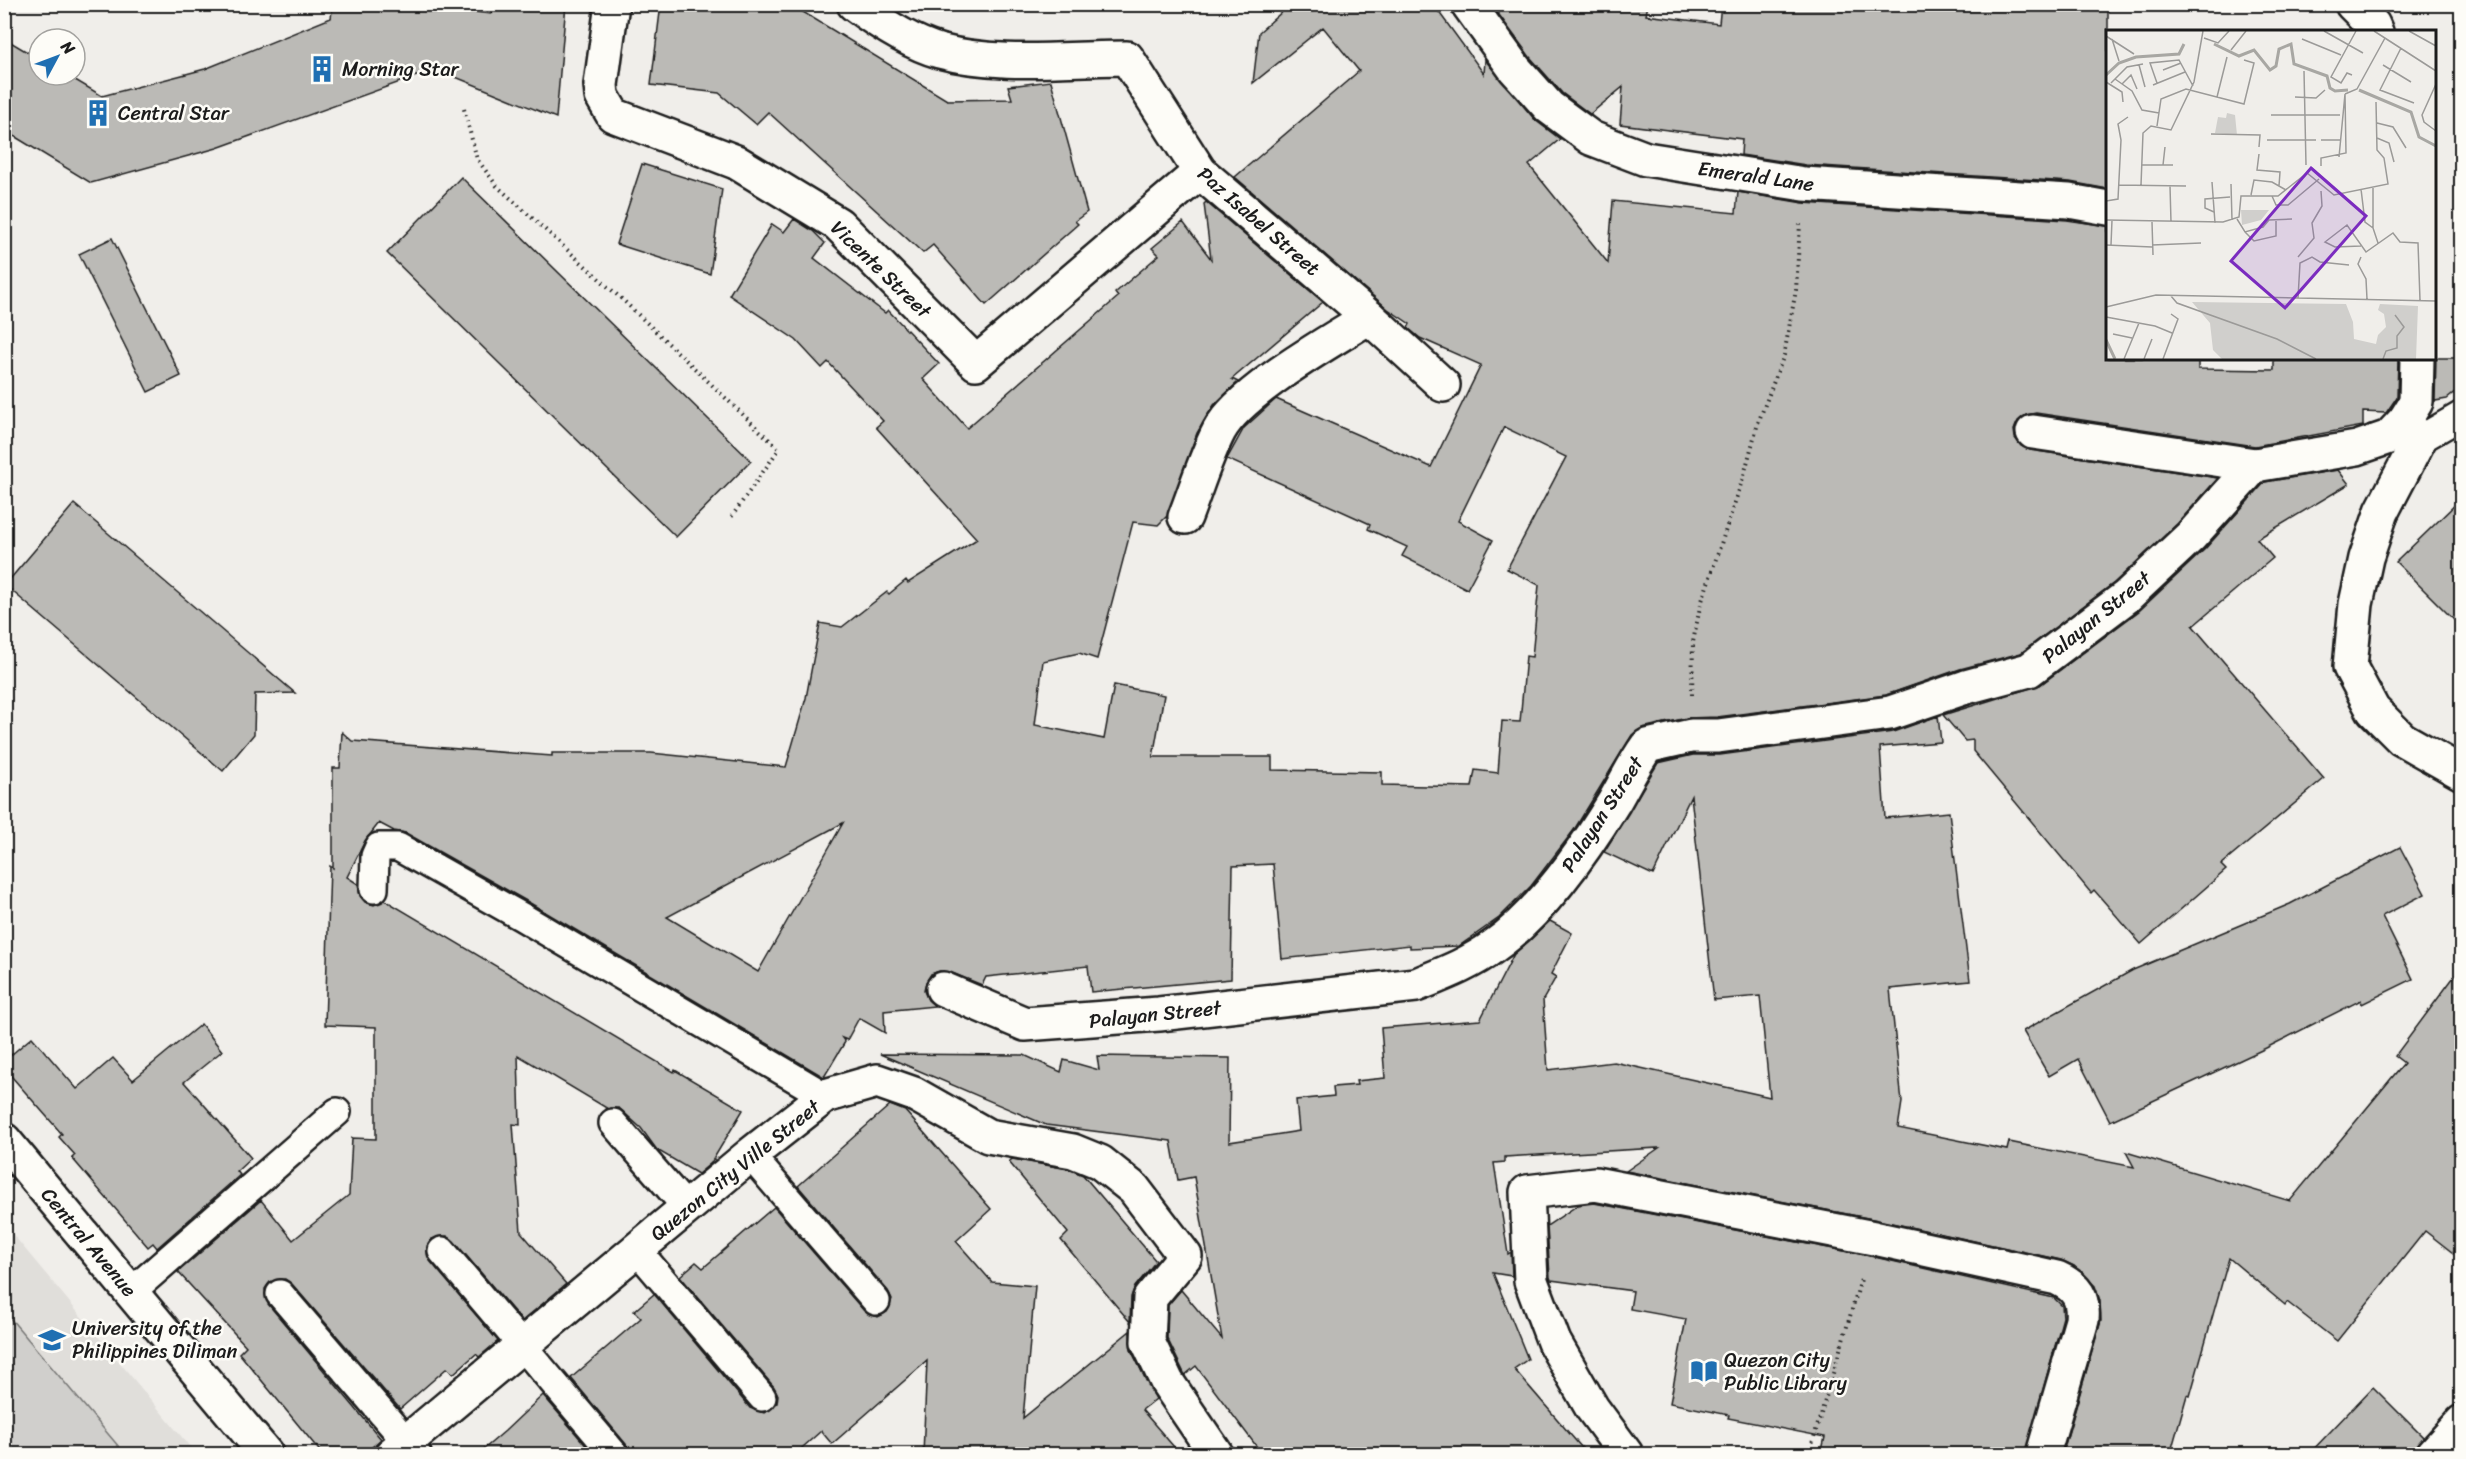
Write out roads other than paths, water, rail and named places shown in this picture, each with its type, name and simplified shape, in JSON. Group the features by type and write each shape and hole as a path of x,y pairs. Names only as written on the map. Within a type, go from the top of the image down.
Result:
{"street":[{"name":"Vicente Street","path":"612,4 601,85 602,96 613,115 735,162 838,224 976,363 1200,172"},
{"name":"Paz Isabel Street","path":"854,4 876,21 938,50 995,59 1127,58 1200,172 1369,317 1443,385"},
{"name":"Emerald Lane","path":"1468,4 1476,19 1549,106 1591,138 1646,159 1804,184 2069,201 2106,208"},
{"path":"2352,4 2375,30"},
{"path":"1185,517 1220,430 1239,406 1302,359 1369,317"},
{"path":"2417,360 2416,402 2412,430 2366,558 2356,604 2350,667 2373,710 2402,739 2462,772"},
{"path":"2033,432 2254,465 2357,448 2412,430"},
{"name":"Palayan Street","path":"943,989 1025,1024 1159,1014 1416,985 1478,957 1516,929 1566,871 1614,802 1647,746 1691,736 1718,736 1890,713 1966,687 2029,670 2126,597 2191,537 2254,465"},
{"name":"Quezon City Ville Street","path":"405,1450 522,1345 750,1155 825,1096 877,1081 914,1094 988,1136 1073,1151 1100,1162 1134,1189 1185,1256 1150,1298 1148,1342 1167,1382 1216,1455"},
{"name":"Central Avenue","path":"4,1140 266,1455"},
{"path":"1626,1455 1592,1408 1554,1342 1532,1281 1527,1192 1595,1184 1874,1238 2057,1278 2069,1284 2079,1293 2083,1306 2082,1320 2043,1455"},
{"path":"2433,1455 2462,1422"}],"lane":[{"path":"2412,430 2462,415"},
{"path":"374,889 375,856 379,848 398,848 522,917 825,1096"},
{"path":"131,1292 338,1112"},
{"path":"613,1123 687,1208"},
{"path":"750,1155 876,1300"},
{"path":"637,1250 762,1397"},
{"path":"442,1251 614,1455"},
{"path":"280,1294 405,1450"}],"place":[{"name":"Morning Star","path":"322,69"},
{"name":"Central Star","path":"98,113"},
{"name":"University of the Philippines Diliman","path":"52,1340"},
{"name":"Quezon City Public Library","path":"1704,1371"}]}
